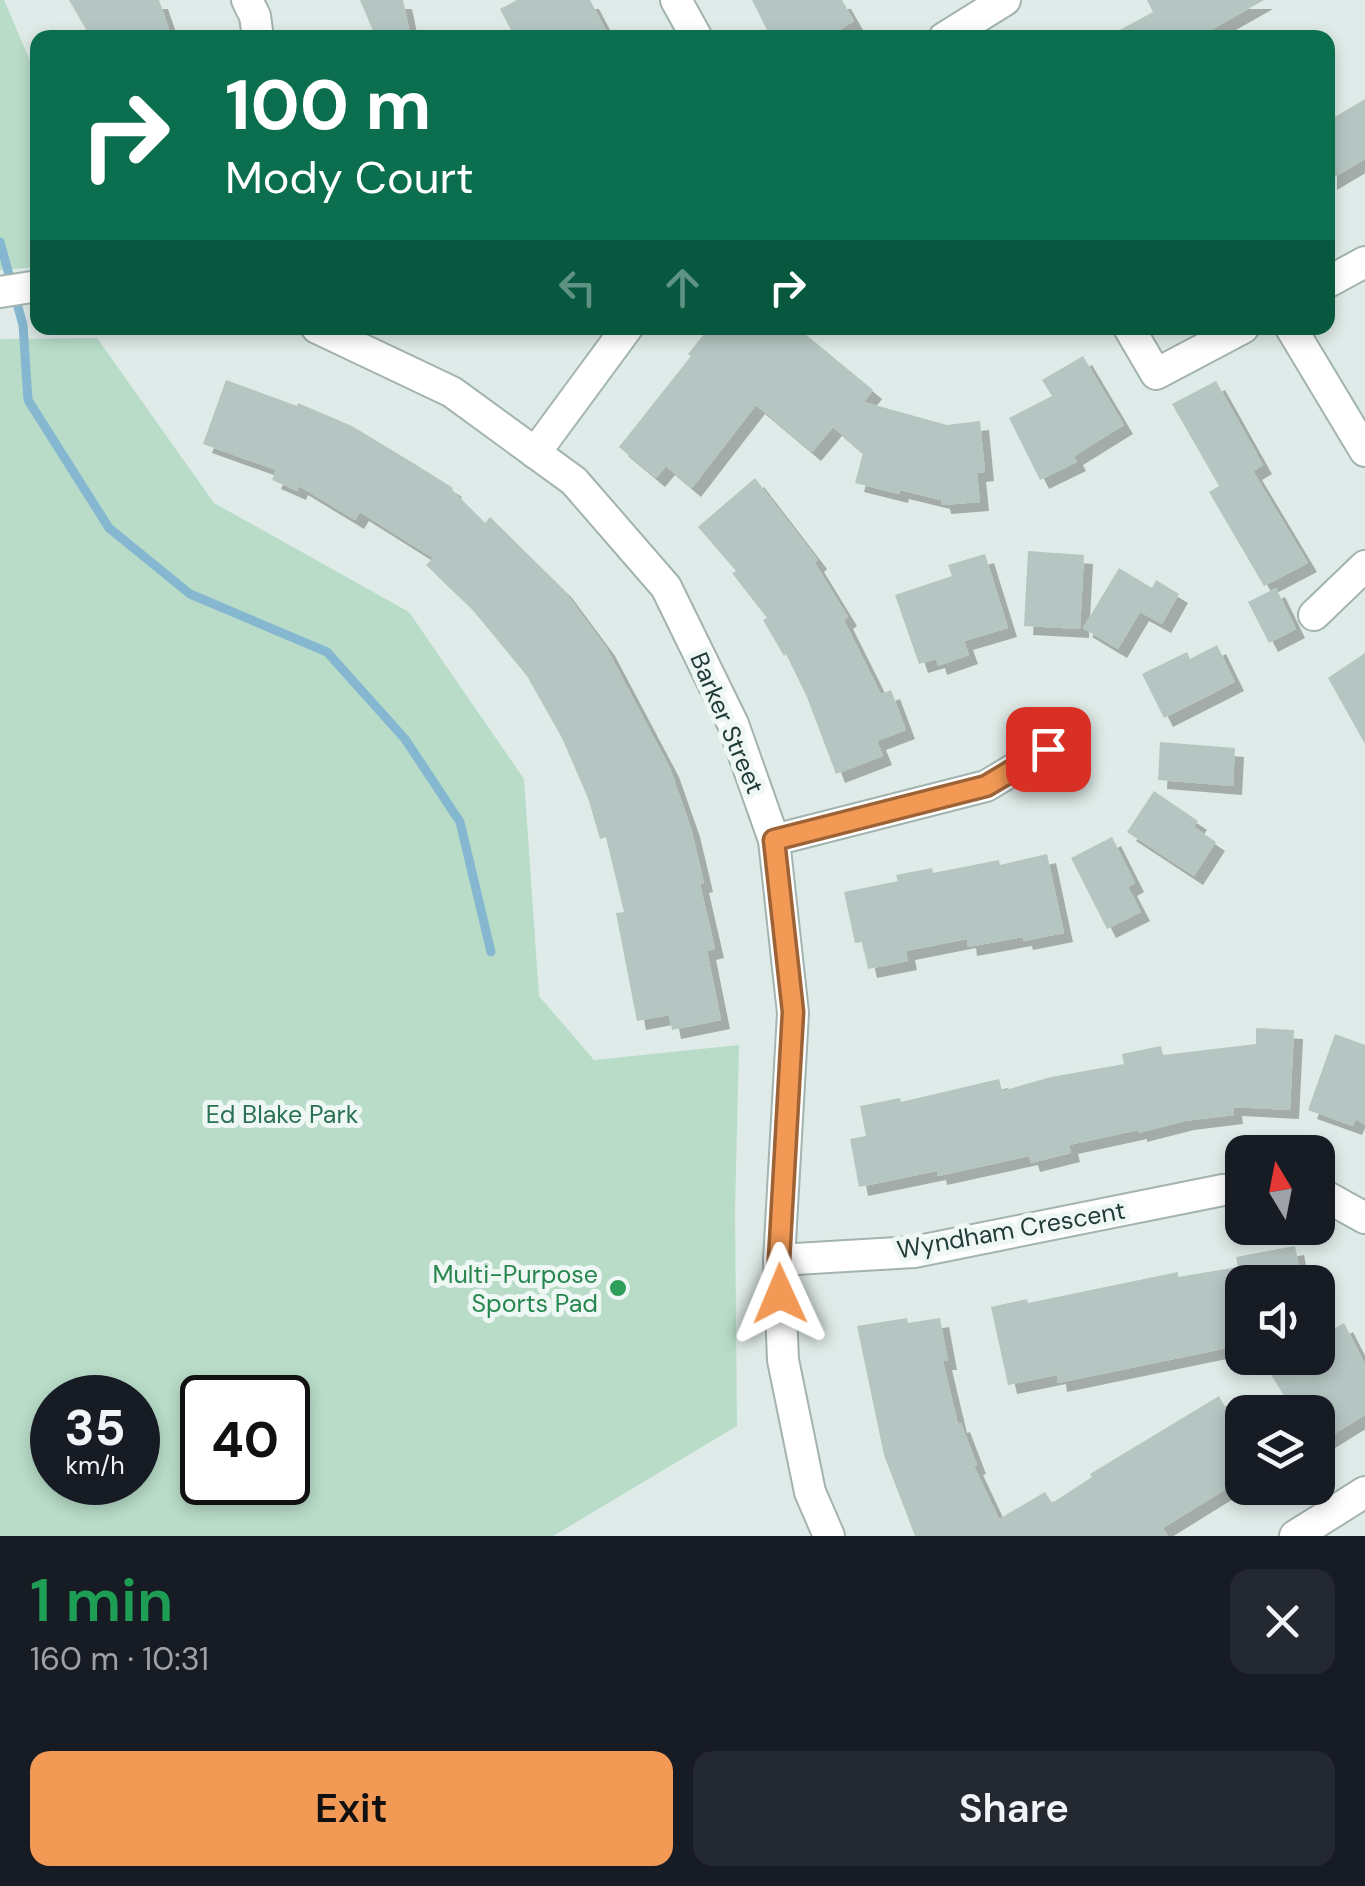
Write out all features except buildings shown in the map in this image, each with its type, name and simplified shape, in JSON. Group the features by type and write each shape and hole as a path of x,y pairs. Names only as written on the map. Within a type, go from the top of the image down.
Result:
{"street":[{"path":"246,0 257,30"},
{"path":"676,0 693,30"},
{"path":"957,30 1004,0"},
{"path":"1335,278 1365,262"},
{"path":"0,292 30,287"},
{"name":"Barker Street","path":"332,335 452,392 574,481 666,587 732,724 774,840 793,1012 779,1260 783,1360 810,1492 829,1536"},
{"path":"536,453 621,335"},
{"path":"1133,335 1156,374 1230,335"},
{"path":"1295,335 1365,451"},
{"path":"1314,615 1365,566"},
{"path":"774,840 986,786 1048,749"},
{"name":"Wyndham Crescent","path":"779,1260 914,1252 1225,1190"},
{"path":"1335,1201 1365,1218"},
{"path":"1295,1536 1365,1492"}],"green space":[{"path":"0,0 4,0 30,61 30,268 0,270"},
{"name":"Ed Blake Park","path":"97,338 214,503 409,612 524,779 539,996 594,1060 739,1045 735,1210 737,1426 553,1536 0,1536 0,339"}],"waterway":[{"path":"0,242 23,325 28,400 109,528 190,594 327,652 405,739 460,822 491,952"}],"place":[{"name":"Multi-Purpose Sports Pad","path":"618,1288"}],"route":[{"path":"780,1294 793,1012 774,840 986,786 1048,749"}]}
